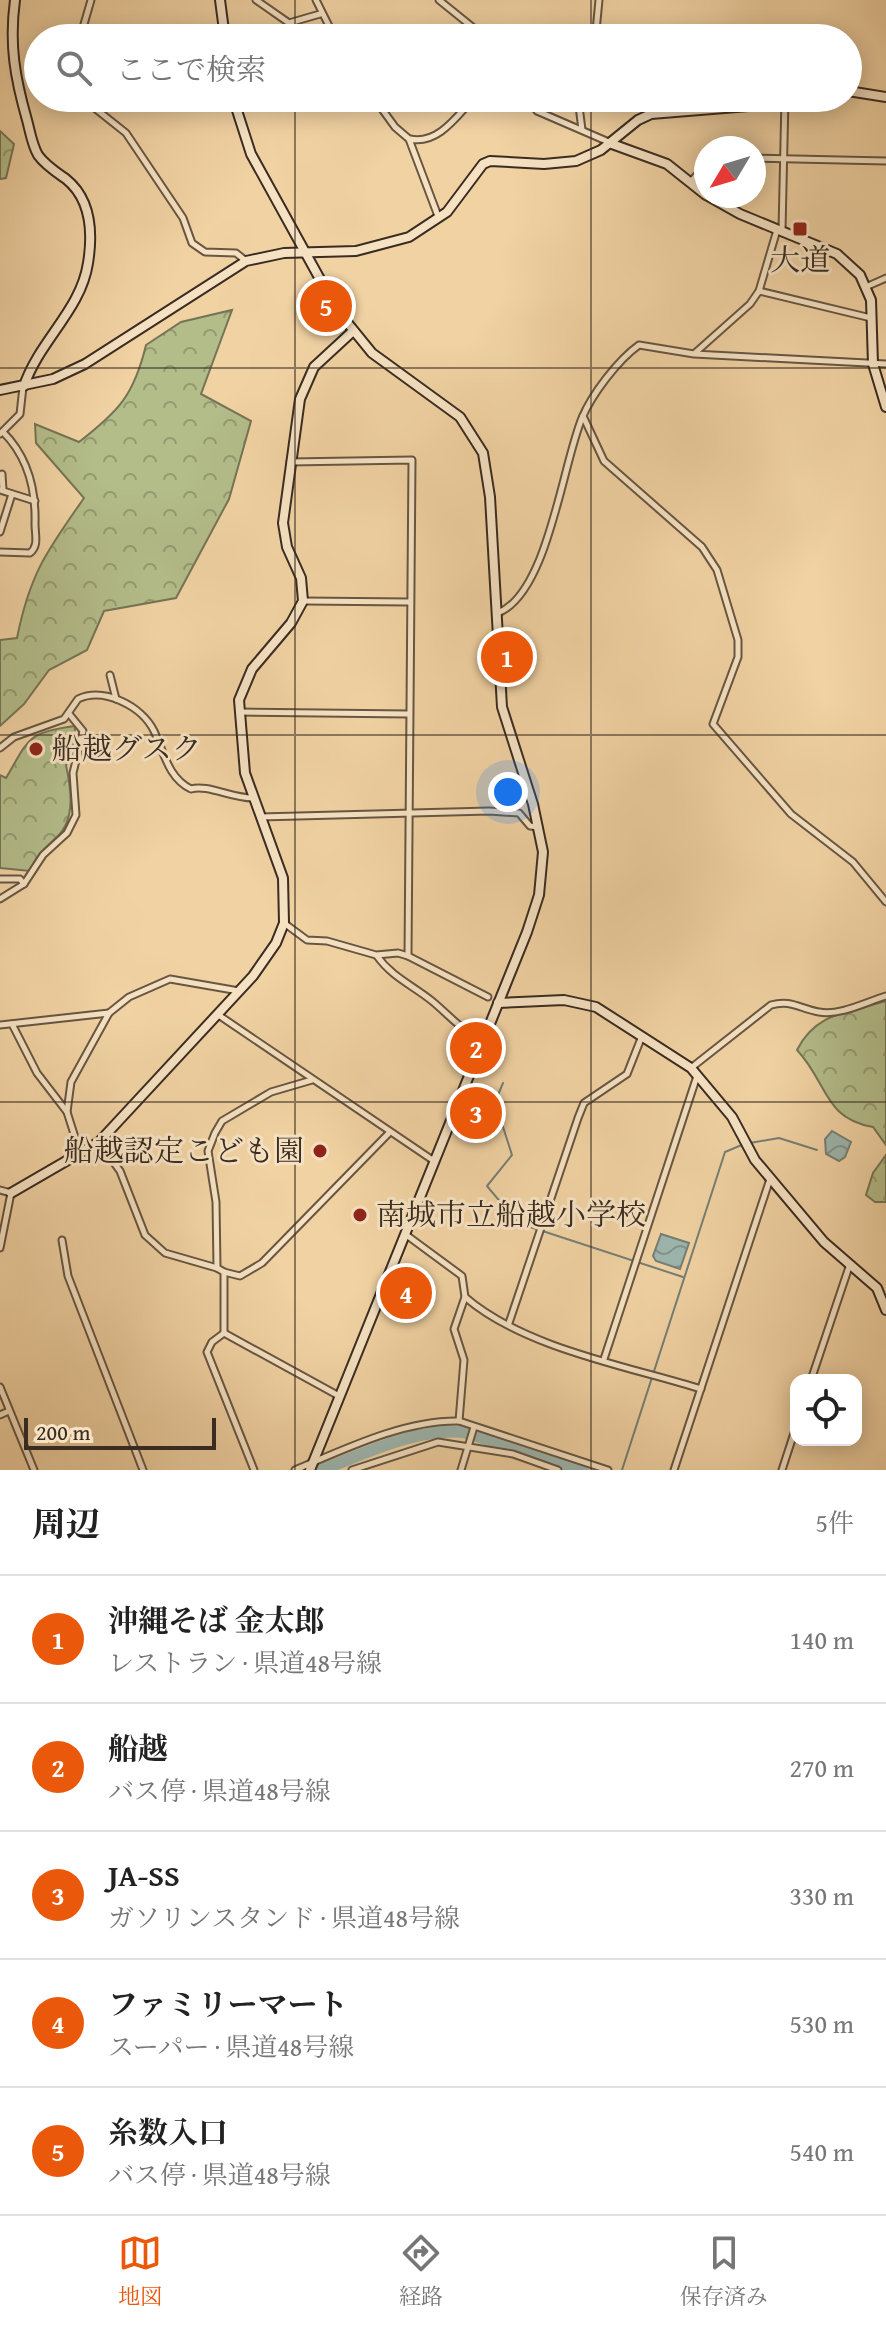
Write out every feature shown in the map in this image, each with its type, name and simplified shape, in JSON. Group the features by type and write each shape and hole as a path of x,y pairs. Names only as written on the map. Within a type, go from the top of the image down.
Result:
{"street":[{"path":"15,0 10,31 12,68 24,109"},
{"path":"84,24 91,0"},
{"path":"220,0 223,24"},
{"path":"256,0 289,23 320,14"},
{"path":"316,0 326,24"},
{"path":"439,0 469,24"},
{"path":"597,24 599,0"},
{"path":"862,93 886,97"},
{"path":"0,552 30,553 35,549 35,501 24,460 2,433 20,414 24,386 38,353 69,311 83,284 89,261 85,202 77,189 37,154 25,112"},
{"path":"100,112 126,133 183,218 192,243 205,252 236,253 246,261"},
{"path":"238,112 251,154 353,331 380,360 450,408 476,438 489,484 502,707 539,828 543,852 539,895 311,1467"},
{"path":"384,112 409,139 438,215 436,221"},
{"path":"409,139 419,141 442,132 461,112"},
{"path":"539,112 667,164 694,186"},
{"path":"580,112 582,130"},
{"path":"0,390 53,379 85,364 246,261 271,255 374,249 409,237 436,221 455,204 478,168 490,161 567,162 589,156 612,144 638,120 651,114 676,112"},
{"path":"694,354 750,304 759,291 779,230 785,112"},
{"path":"766,158 886,161"},
{"path":"689,182 694,177"},
{"path":"734,208 837,254 868,286 873,364 886,407"},
{"path":"868,286 886,278"},
{"path":"759,291 872,318"},
{"path":"0,1190 11,1193 99,1142 239,991 270,954 284,923 283,878 245,773 239,712 242,689 252,669 291,623 303,601 301,578 287,547 283,523 304,384 314,367 353,331"},
{"path":"495,614 514,602 531,578 583,416 627,354 639,345 694,354 886,364"},
{"path":"583,416 604,461 702,547 717,570 738,640 738,657 713,724 791,814 853,862 886,902"},
{"path":"290,462 412,460 408,956"},
{"path":"2,474 1,490 35,501"},
{"path":"0,532 12,494"},
{"path":"303,601 409,602"},
{"path":"110,675 116,699"},
{"path":"70,715 72,705 86,695 100,694 116,699 148,722 175,778 183,785 191,789 201,786 232,798 252,798"},
{"path":"239,712 408,714"},
{"path":"0,748 14,737 70,715"},
{"path":"0,899 24,884 43,855 67,833 76,815 73,773 83,731 70,715"},
{"path":"260,817 410,816 489,811 519,813 530,826 539,828"},
{"path":"0,879 20,879 24,884"},
{"path":"284,923 307,940 327,941 376,955 408,956 488,997"},
{"path":"376,955 390,974 431,1000 462,1029 483,1041"},
{"path":"67,1112 71,1082 109,1013 129,997 170,979 239,991"},
{"path":"604,1359 694,1072 771,1005 784,1001 819,1012 836,1011 886,996"},
{"path":"498,1003 582,1003 642,1036 694,1072 732,1117 755,1160 832,1251 877,1288 886,1310"},
{"path":"0,1025 109,1013"},
{"path":"217,1014 434,1161"},
{"path":"12,1024 37,1073 67,1112 81,1154"},
{"path":"509,1323 584,1103 627,1074 642,1036"},
{"path":"217,1268 216,1202 208,1151 215,1133 222,1121 271,1092 312,1080"},
{"path":"99,1142 120,1171 145,1235 165,1253 240,1276 262,1263 389,1133"},
{"path":"674,1470 770,1178"},
{"path":"0,1248 11,1193"},
{"path":"405,1234 458,1272 465,1297 454,1329 464,1360 459,1421"},
{"path":"62,1240 68,1276 143,1470"},
{"path":"813,1374 850,1264"},
{"path":"224,1272 224,1333"},
{"path":"465,1297 484,1312 548,1343 701,1389"},
{"path":"224,1333 339,1396"},
{"path":"224,1333 212,1342 207,1352 254,1470"},
{"path":"0,1387 34,1470"},
{"path":"0,1415 9,1411"},
{"path":"295,1470 311,1467 425,1423 459,1421 608,1470"},
{"path":"461,1470 474,1427"},
{"path":"352,1470 425,1445 468,1446 513,1454 558,1470"},
{"path":"782,1470 790,1445"}],"green space":[{"path":"0,131 14,144 6,178 0,179"},
{"path":"232,310 201,394 251,421 229,499 176,598 104,611 87,650 49,670 24,704 0,726 0,640 17,638 34,579 84,498 36,443 35,424 79,442 123,401 136,377 146,345 181,322"},
{"path":"75,726 74,753 66,765 70,812 63,830 41,852 30,871 0,868 0,775 6,778 25,746 38,735"},
{"path":"886,1001 886,1145 873,1127 844,1116 835,1107 797,1050 805,1037 823,1021"},
{"path":"886,1155 886,1202 875,1202 866,1195 873,1173"}],"water":[{"path":"832,1131 851,1142 845,1157 839,1161 826,1154 825,1139"},
{"path":"661,1234 689,1243 680,1269 656,1261 653,1256"}],"waterway":[{"path":"503,1083 495,1102 512,1155 487,1186 518,1223 683,1277"},
{"path":"750,1143 779,1138 817,1150"},
{"path":"622,1470 725,1152 744,1144"},
{"path":"321,1470 391,1443 446,1432 464,1432 583,1470"}],"place":[{"name":"大道","path":"800,229"},
{"name":"糸数入口","path":"326,306"},
{"name":"沖縄そば 金太郎","path":"507,657"},
{"name":"船越グスク","path":"36,749"},
{"name":"船越","path":"476,1048"},
{"name":"JA-SS","path":"476,1113"},
{"name":"船越認定こども園","path":"320,1151"},
{"name":"南城市立船越小学校","path":"360,1215"},
{"name":"ファミリーマート","path":"406,1293"}]}
